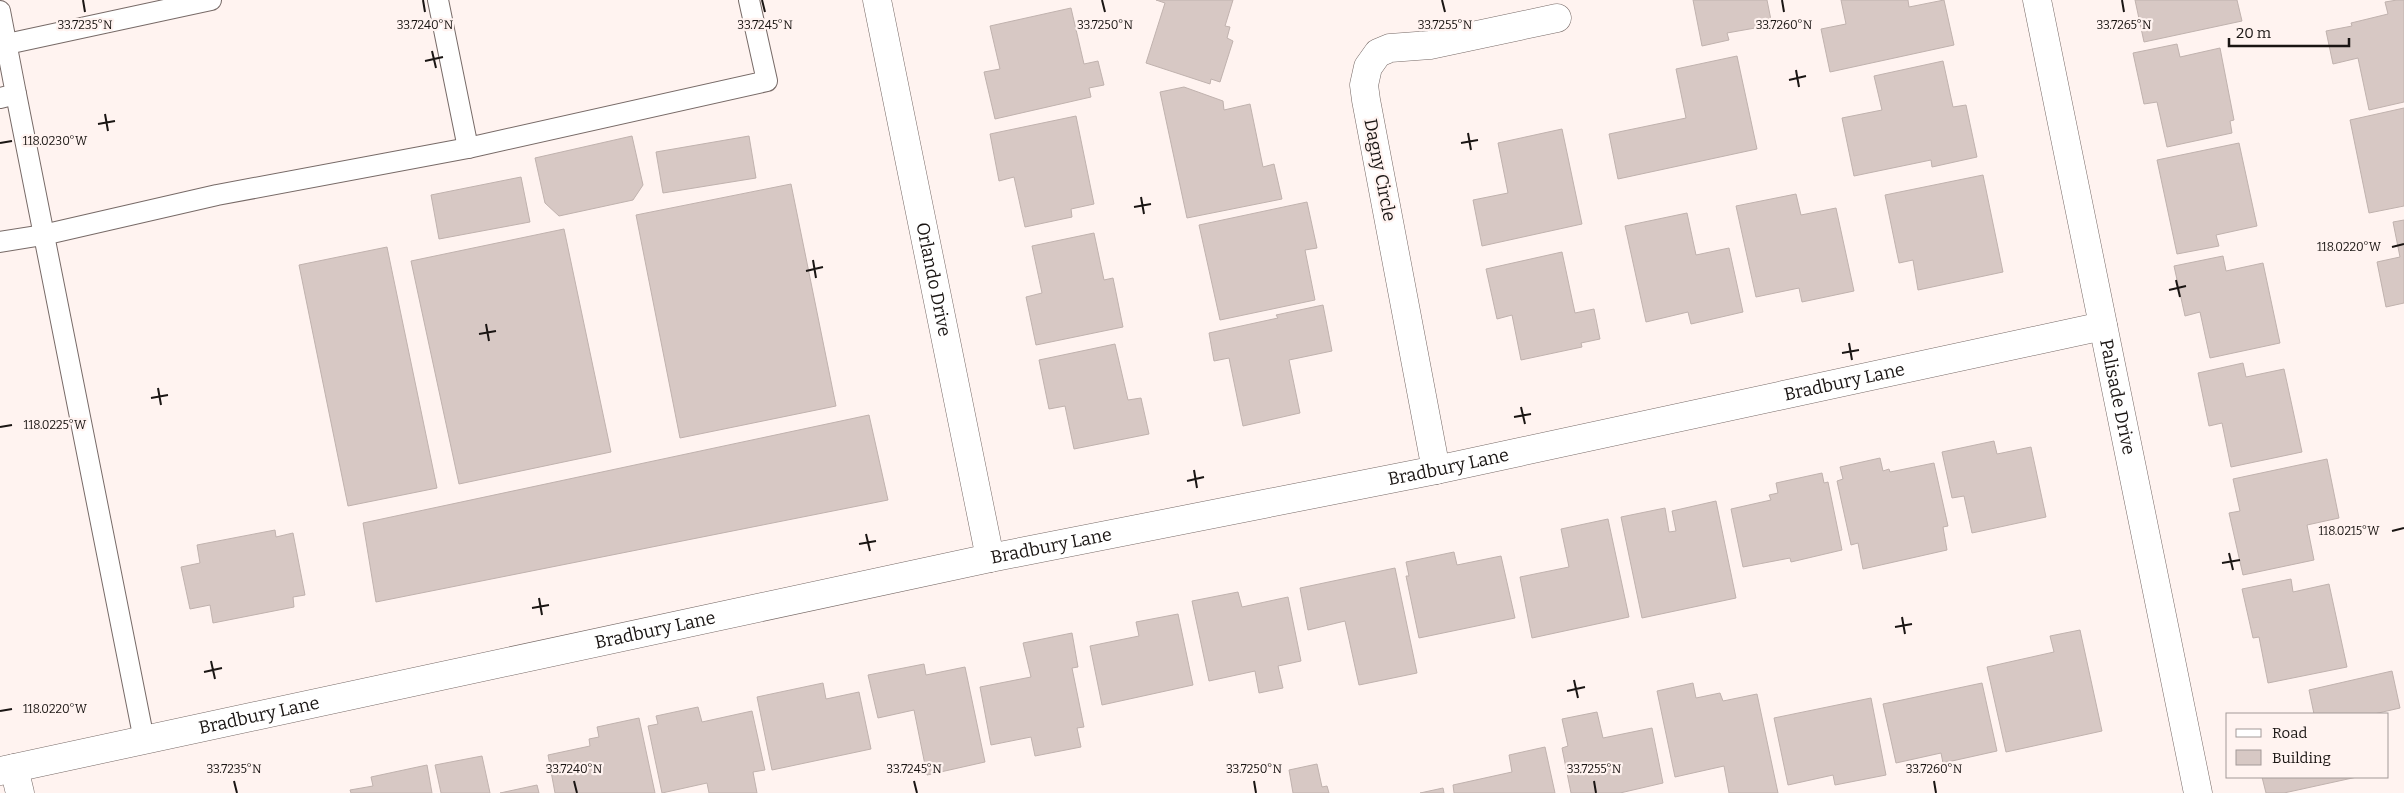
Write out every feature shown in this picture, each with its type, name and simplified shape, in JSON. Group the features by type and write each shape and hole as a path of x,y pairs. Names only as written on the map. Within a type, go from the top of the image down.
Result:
{"street":[{"name":"Orlando Drive","path":"877,0 990,558"},
{"name":"Palisade Drive","path":"2037,0 2198,793"},
{"name":"Dagny Circle","path":"1436,470 1366,100 1364,85 1368,67 1378,53 1390,48 1430,45 1557,18"},
{"name":"Bradbury Lane","path":"11,777 144,740 990,558 1436,470 2103,326"}],"lane":[{"path":"7,44 211,0"},
{"path":"438,0 468,148"},
{"path":"0,242 43,235 217,195 468,148 766,81 749,0"},
{"path":"0,11 7,44 8,96 43,235 144,740"}],"building":[{"path":"1156,0 1233,0 1225,26 1230,27 1227,38 1233,41 1220,82 1211,79 1210,84 1146,63 1165,3"},
{"path":"1693,0 1767,0 1772,25 1727,33 1729,40 1702,46"},
{"path":"1841,0 1908,0 1909,7 1944,0 1954,45 1830,72 1821,29 1846,24"},
{"path":"2135,0 2237,0 2242,21 2144,42"},
{"path":"2404,0 2404,102 2369,110 2358,58 2333,64 2326,31 2352,26 2351,23 2388,14 2385,2"},
{"path":"1071,8 1084,64 1098,61 1104,85 1089,88 1091,97 995,119 984,72 1000,69 990,26"},
{"path":"2177,44 2180,57 2220,48 2234,120 2230,121 2232,133 2167,147 2157,102 2144,104 2133,53"},
{"path":"1737,56 1757,149 1618,179 1609,134 1686,118 1676,69"},
{"path":"1943,61 1953,107 1966,105 1977,157 1932,167 1931,160 1854,176 1842,118 1882,110 1874,76"},
{"path":"1184,87 1223,101 1224,110 1250,104 1263,167 1274,164 1282,199 1187,218 1160,92"},
{"path":"2404,108 2404,206 2369,213 2350,120"},
{"path":"1076,116 1094,204 1071,209 1072,217 1025,227 1014,177 999,181 990,134"},
{"path":"1562,129 1582,224 1482,246 1473,200 1508,193 1498,143"},
{"path":"632,136 643,185 633,200 559,216 545,203 535,158"},
{"path":"749,136 756,178 663,193 656,152"},
{"path":"2239,143 2257,226 2216,235 2219,246 2177,254 2157,160"},
{"path":"1983,175 2003,272 1918,290 1913,260 1899,263 1885,195"},
{"path":"521,177 530,222 439,239 431,195"},
{"path":"791,184 836,406 680,438 636,215"},
{"path":"1796,194 1801,215 1836,208 1854,291 1802,302 1799,288 1756,297 1736,206"},
{"path":"1307,202 1317,248 1305,250 1315,300 1220,320 1199,225"},
{"path":"1687,213 1696,255 1729,248 1743,312 1691,324 1688,312 1646,322 1625,226"},
{"path":"2404,220 2404,303 2386,307 2377,262 2400,257 2393,222"},
{"path":"564,229 611,452 459,484 411,261"},
{"path":"1094,233 1104,280 1113,278 1123,327 1036,345 1026,297 1042,293 1032,246"},
{"path":"387,247 437,488 348,506 299,265"},
{"path":"1562,252 1575,313 1594,309 1600,339 1581,343 1582,347 1521,360 1512,315 1497,319 1486,269"},
{"path":"2223,256 2226,271 2263,263 2280,343 2210,358 2200,312 2185,316 2174,266"},
{"path":"1323,305 1332,351 1289,360 1300,413 1243,426 1229,358 1214,361 1209,333 1278,318 1276,315"},
{"path":"1115,344 1128,400 1141,398 1149,434 1074,449 1065,406 1049,409 1039,360"},
{"path":"2243,363 2246,377 2284,369 2302,452 2231,467 2222,423 2209,426 2198,373"},
{"path":"869,415 888,500 376,602 363,523"},
{"path":"1994,441 1997,454 2031,447 2046,517 1972,533 1964,496 1952,498 1942,452"},
{"path":"1880,458 1883,471 1889,469 1890,472 1934,463 1948,526 1943,527 1947,550 1863,569 1858,543 1851,545 1837,481 1843,479 1840,467"},
{"path":"2327,459 2339,518 2307,525 2314,560 2243,575 2229,513 2240,511 2233,479"},
{"path":"1822,473 1824,483 1828,482 1842,550 1791,562 1790,558 1743,567 1731,509 1771,500 1769,495 1778,493 1776,483"},
{"path":"1716,501 1736,598 1642,618 1621,517 1665,508 1669,532 1676,531 1672,511"},
{"path":"1608,519 1629,617 1532,638 1520,577 1569,567 1561,529"},
{"path":"275,530 276,537 293,533 305,595 293,597 294,607 213,623 210,605 190,609 181,567 200,563 197,545"},
{"path":"1454,552 1457,565 1501,556 1515,618 1419,638 1406,576 1409,576 1406,562"},
{"path":"1395,568 1417,673 1359,685 1345,621 1308,630 1300,588"},
{"path":"2291,579 2293,592 2329,584 2347,667 2268,683 2259,637 2253,638 2242,589"},
{"path":"1238,592 1242,607 1288,597 1301,661 1278,666 1283,688 1259,693 1255,671 1209,681 1192,601"},
{"path":"1178,614 1193,685 1102,705 1090,646 1139,636 1136,622"},
{"path":"2080,630 2102,731 2006,752 1987,667 2054,652 2050,636"},
{"path":"1072,633 1078,667 1072,668 1084,727 1077,728 1081,747 1035,756 1031,737 991,745 980,687 1031,677 1023,643"},
{"path":"924,664 926,675 965,667 985,762 927,775 914,710 878,718 868,675"},
{"path":"2392,671 2400,708 2378,713 2314,713 2309,690"},
{"path":"823,683 826,699 859,692 871,749 772,770 757,697"},
{"path":"1693,683 1696,698 1720,693 1723,701 1757,694 1778,793 1729,793 1724,766 1675,777 1657,691"},
{"path":"1982,683 1997,751 1943,763 1941,753 1896,763 1883,704"},
{"path":"1871,698 1886,775 1835,785 1833,775 1788,785 1774,718"},
{"path":"698,707 702,722 752,711 765,770 753,772 757,793 709,793 707,783 662,793 648,726 658,724 656,716"},
{"path":"1597,712 1603,738 1652,728 1663,783 1620,793 1571,793 1562,748 1568,746 1562,719"},
{"path":"639,718 655,793 555,793 548,755 590,746 589,739 599,737 597,727"},
{"path":"1545,747 1555,793 1454,793 1453,785 1512,772 1509,755"},
{"path":"482,756 490,793 441,793 435,765"},
{"path":"1317,764 1322,787 1327,786 1329,793 1293,793 1289,770"},
{"path":"427,765 432,793 351,793 350,790 373,786 371,777"},
{"path":"2262,778 2352,778 2284,793 2266,793"},
{"path":"537,785 539,793 500,793"},
{"path":"1443,788 1444,793 1420,793"}]}
